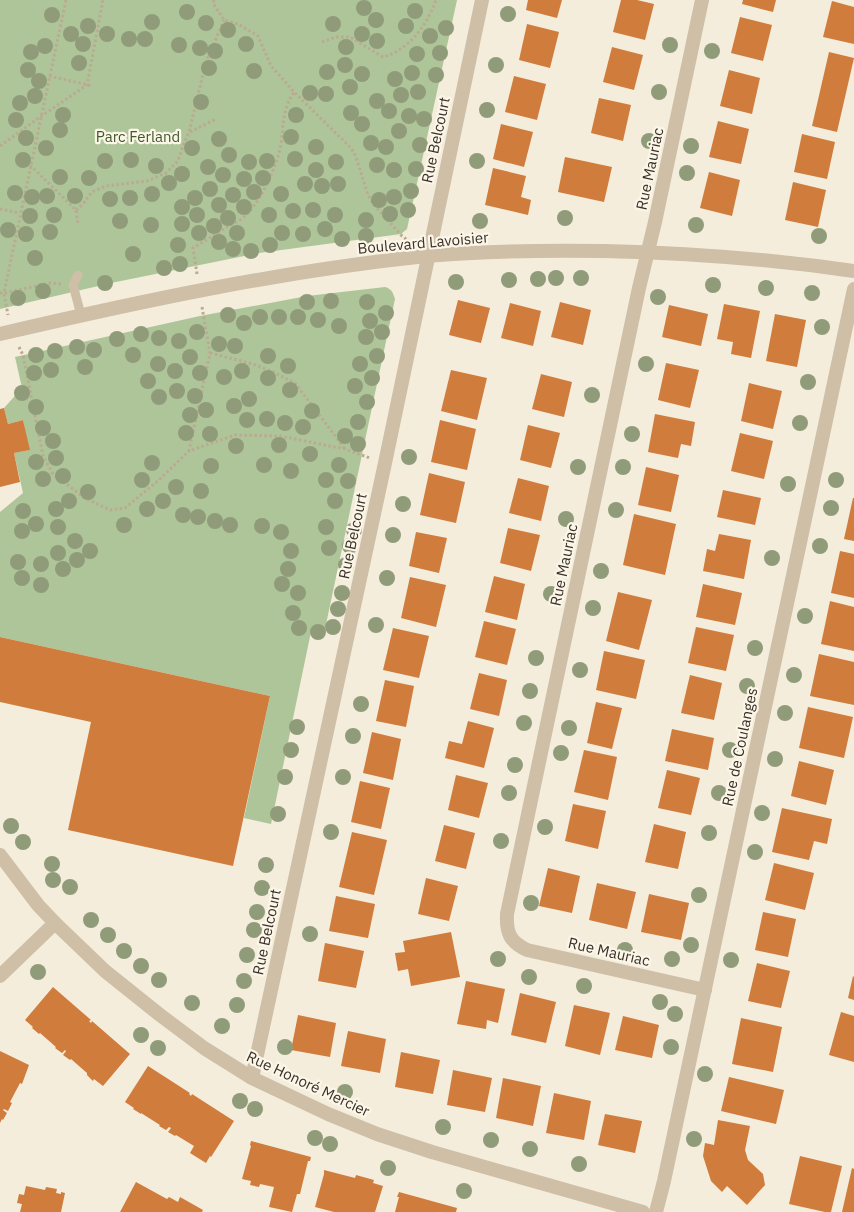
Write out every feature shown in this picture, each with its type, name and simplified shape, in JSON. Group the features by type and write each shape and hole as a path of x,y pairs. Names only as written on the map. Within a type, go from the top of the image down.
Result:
{"street":[{"name":"Rue Belcourt","path":"252,1078 385,464 482,0"},
{"name":"Rue Mauriac","path":"702,0 506,925 510,937 517,945 527,950 705,990"},
{"name":"Boulevard Lavoisier","path":"6,333 81,315 303,272 428,256 557,251 648,252 750,258 854,271"},
{"name":"Rue de Coulanges","path":"656,1212 854,289"},
{"name":"Rue Honoré Mercier","path":"0,855 38,905 106,971 204,1048 252,1078 328,1114 377,1134 432,1152 643,1212"},
{"path":"0,976 55,923"}],"lane":[{"path":"78,275 73,284 81,315"}],"path":[{"path":"66,0 2,293 7,311 6,333 23,355 43,456 53,474 85,498 110,510 126,508 189,451 235,435 280,436 345,449 385,464"},
{"path":"0,146 87,85 103,0"},
{"path":"214,0 224,20 238,24 258,36 271,66 294,92 351,148 356,157 368,195 374,205 402,236 428,256"},
{"path":"322,42 336,37 350,37 382,57 390,55 417,35 436,0"},
{"path":"76,210 92,192 106,186 147,181 166,172 178,161 189,132 206,62 224,20"},
{"path":"49,76 93,86"},
{"path":"189,451 210,353 193,248 244,217 254,207 266,186 276,161 281,144 284,112 294,92"},
{"path":"189,132 216,119"},
{"path":"30,165 76,210 78,225"},
{"path":"0,209 20,213"},
{"path":"2,293 51,283 73,284"},
{"path":"210,353 253,364 294,382 345,449"}],"green space":[{"name":"Parc Ferland","path":"0,0 457,0 407,229 401,234 259,253 111,283 0,309"},
{"path":"385,287 391,290 395,299 325,629 312,627 271,824 244,818 270,696 0,637 0,512 23,493 14,453 29,450 23,420 8,424 4,408 22,388 15,357 200,316 307,296"}],"building":[{"path":"528,0 562,0 557,18 526,10"},
{"path":"621,0 637,0 654,4 645,40 613,32"},
{"path":"743,0 776,0 773,12 742,4"},
{"path":"832,1 854,7 854,44 823,37"},
{"path":"740,17 772,25 763,61 731,53"},
{"path":"527,24 559,32 550,68 519,60"},
{"path":"612,47 643,55 634,90 603,82"},
{"path":"829,52 854,58 837,132 812,126"},
{"path":"729,70 760,78 752,114 720,106"},
{"path":"514,76 546,84 537,120 505,112"},
{"path":"599,98 631,105 623,141 591,133"},
{"path":"718,121 749,129 741,164 709,157"},
{"path":"501,124 533,132 524,167 493,159"},
{"path":"802,134 835,142 827,179 794,172"},
{"path":"565,157 612,167 604,202 558,192"},
{"path":"493,168 526,176 521,197 531,200 528,215 485,205"},
{"path":"709,172 740,180 732,216 700,208"},
{"path":"793,182 826,190 818,227 785,220"},
{"path":"458,300 490,308 481,343 449,335"},
{"path":"560,302 591,310 583,345 551,337"},
{"path":"510,303 541,311 533,346 501,338"},
{"path":"724,304 760,311 751,358 731,354 733,342 717,339"},
{"path":"669,305 708,314 701,346 662,337"},
{"path":"775,314 806,320 797,367 766,361"},
{"path":"666,363 699,370 690,408 658,400"},
{"path":"451,370 487,378 477,420 441,411"},
{"path":"541,374 572,382 564,417 532,409"},
{"path":"749,383 782,391 773,429 741,421"},
{"path":"4,408 8,424 23,420 30,450 14,453 20,482 0,487 0,409"},
{"path":"655,414 695,422 691,446 681,444 678,458 648,452"},
{"path":"440,420 476,429 467,470 431,462"},
{"path":"528,425 560,433 551,468 520,460"},
{"path":"740,433 773,441 764,479 731,471"},
{"path":"646,467 679,475 671,512 638,505"},
{"path":"429,473 465,482 456,523 420,515"},
{"path":"518,478 549,486 541,521 509,513"},
{"path":"723,490 761,498 755,525 717,517"},
{"path":"854,498 854,541 844,539"},
{"path":"634,514 676,524 665,575 623,565"},
{"path":"508,528 540,535 531,571 500,563"},
{"path":"416,532 447,538 439,573 409,566"},
{"path":"719,534 751,540 744,579 703,571 707,549 715,551"},
{"path":"840,551 854,554 854,598 831,593"},
{"path":"494,576 525,584 517,620 485,612"},
{"path":"410,577 446,585 436,627 401,618"},
{"path":"703,584 742,593 735,625 696,617"},
{"path":"618,592 652,600 639,650 606,641"},
{"path":"830,601 854,607 854,651 821,644"},
{"path":"484,621 516,629 507,665 475,657"},
{"path":"696,627 734,635 726,671 688,663"},
{"path":"393,628 429,636 419,678 383,670"},
{"path":"0,637 270,696 233,866 68,830 91,722 0,702"},
{"path":"604,651 645,660 636,699 596,690"},
{"path":"819,654 854,662 854,705 810,696"},
{"path":"479,673 507,680 499,716 470,709"},
{"path":"690,675 722,683 714,720 681,713"},
{"path":"385,680 414,686 406,727 376,721"},
{"path":"596,702 622,708 612,749 587,743"},
{"path":"808,707 853,717 844,758 799,748"},
{"path":"468,721 494,728 484,768 445,758 449,741 462,744"},
{"path":"672,729 714,738 708,770 665,761"},
{"path":"372,732 401,739 393,780 363,773"},
{"path":"584,750 617,757 608,800 574,792"},
{"path":"799,761 834,770 826,805 791,796"},
{"path":"667,770 700,778 691,815 658,808"},
{"path":"456,775 488,783 479,818 448,810"},
{"path":"360,781 390,788 381,829 351,822"},
{"path":"573,804 606,811 598,849 565,841"},
{"path":"782,808 832,819 827,844 814,841 809,860 772,852"},
{"path":"654,824 686,832 678,869 645,862"},
{"path":"444,825 475,833 466,869 435,861"},
{"path":"352,832 387,840 374,895 339,887"},
{"path":"774,863 814,873 805,910 765,900"},
{"path":"548,868 580,876 572,913 539,906"},
{"path":"426,878 458,886 449,921 418,914"},
{"path":"597,883 636,892 627,929 589,920"},
{"path":"649,894 689,903 681,940 641,932"},
{"path":"336,896 375,904 368,938 329,931"},
{"path":"763,912 796,919 788,957 755,950"},
{"path":"451,932 460,977 411,986 408,969 398,971 395,953 405,952 403,941"},
{"path":"325,943 364,951 356,988 318,981"},
{"path":"757,963 790,971 781,1008 748,1001"},
{"path":"854,977 854,1000 848,998"},
{"path":"466,981 505,989 498,1023 487,1020 486,1029 457,1024"},
{"path":"53,987 91,1020 89,1021 91,1023 92,1021 130,1054 103,1086 94,1079 93,1081 71,1059 63,1055 65,1050 62,1053 55,1048 25,1020"},
{"path":"520,993 556,1002 546,1043 511,1035"},
{"path":"574,1005 610,1013 600,1055 565,1046"},
{"path":"841,1012 854,1016 854,1062 829,1055"},
{"path":"298,1015 336,1023 330,1057 291,1050"},
{"path":"623,1016 659,1025 652,1058 615,1050"},
{"path":"741,1018 782,1027 773,1072 732,1064"},
{"path":"348,1031 386,1039 380,1073 341,1066"},
{"path":"0,1051 29,1065 22,1084 20,1083 10,1102 12,1103 8,1111 3,1110 7,1113 0,1123"},
{"path":"401,1052 440,1060 433,1094 395,1087"},
{"path":"148,1066 190,1093 191,1096 192,1094 234,1121 206,1163 190,1153 194,1146 168,1132 171,1128 169,1127 166,1130 125,1102"},
{"path":"453,1070 492,1078 485,1112 447,1105"},
{"path":"729,1077 784,1090 776,1124 721,1111"},
{"path":"503,1078 541,1086 533,1126 496,1118"},
{"path":"554,1093 591,1101 584,1140 546,1133"},
{"path":"605,1114 642,1121 635,1153 598,1145"},
{"path":"718,1120 750,1126 745,1150 748,1160 763,1174 765,1185 747,1205 727,1186 722,1192 711,1181 703,1156 705,1143 714,1145"},
{"path":"251,1141 311,1157 310,1161 308,1161 300,1194 297,1194 292,1212 269,1207 274,1187 260,1184 259,1187 250,1185 251,1181 242,1179"},
{"path":"800,1156 842,1166 831,1212 789,1204"},
{"path":"852,1168 854,1169 854,1212 842,1212"},
{"path":"324,1170 355,1178 356,1175 374,1180 373,1183 383,1186 375,1212 334,1212 315,1207"},
{"path":"136,1182 167,1199 169,1197 178,1202 180,1197 203,1210 202,1212 120,1212"},
{"path":"26,1186 45,1190 46,1187 57,1189 56,1193 65,1193 61,1212 20,1212 22,1204 17,1203 19,1194 24,1195"},
{"path":"399,1192 457,1208 456,1212 395,1212"}]}
